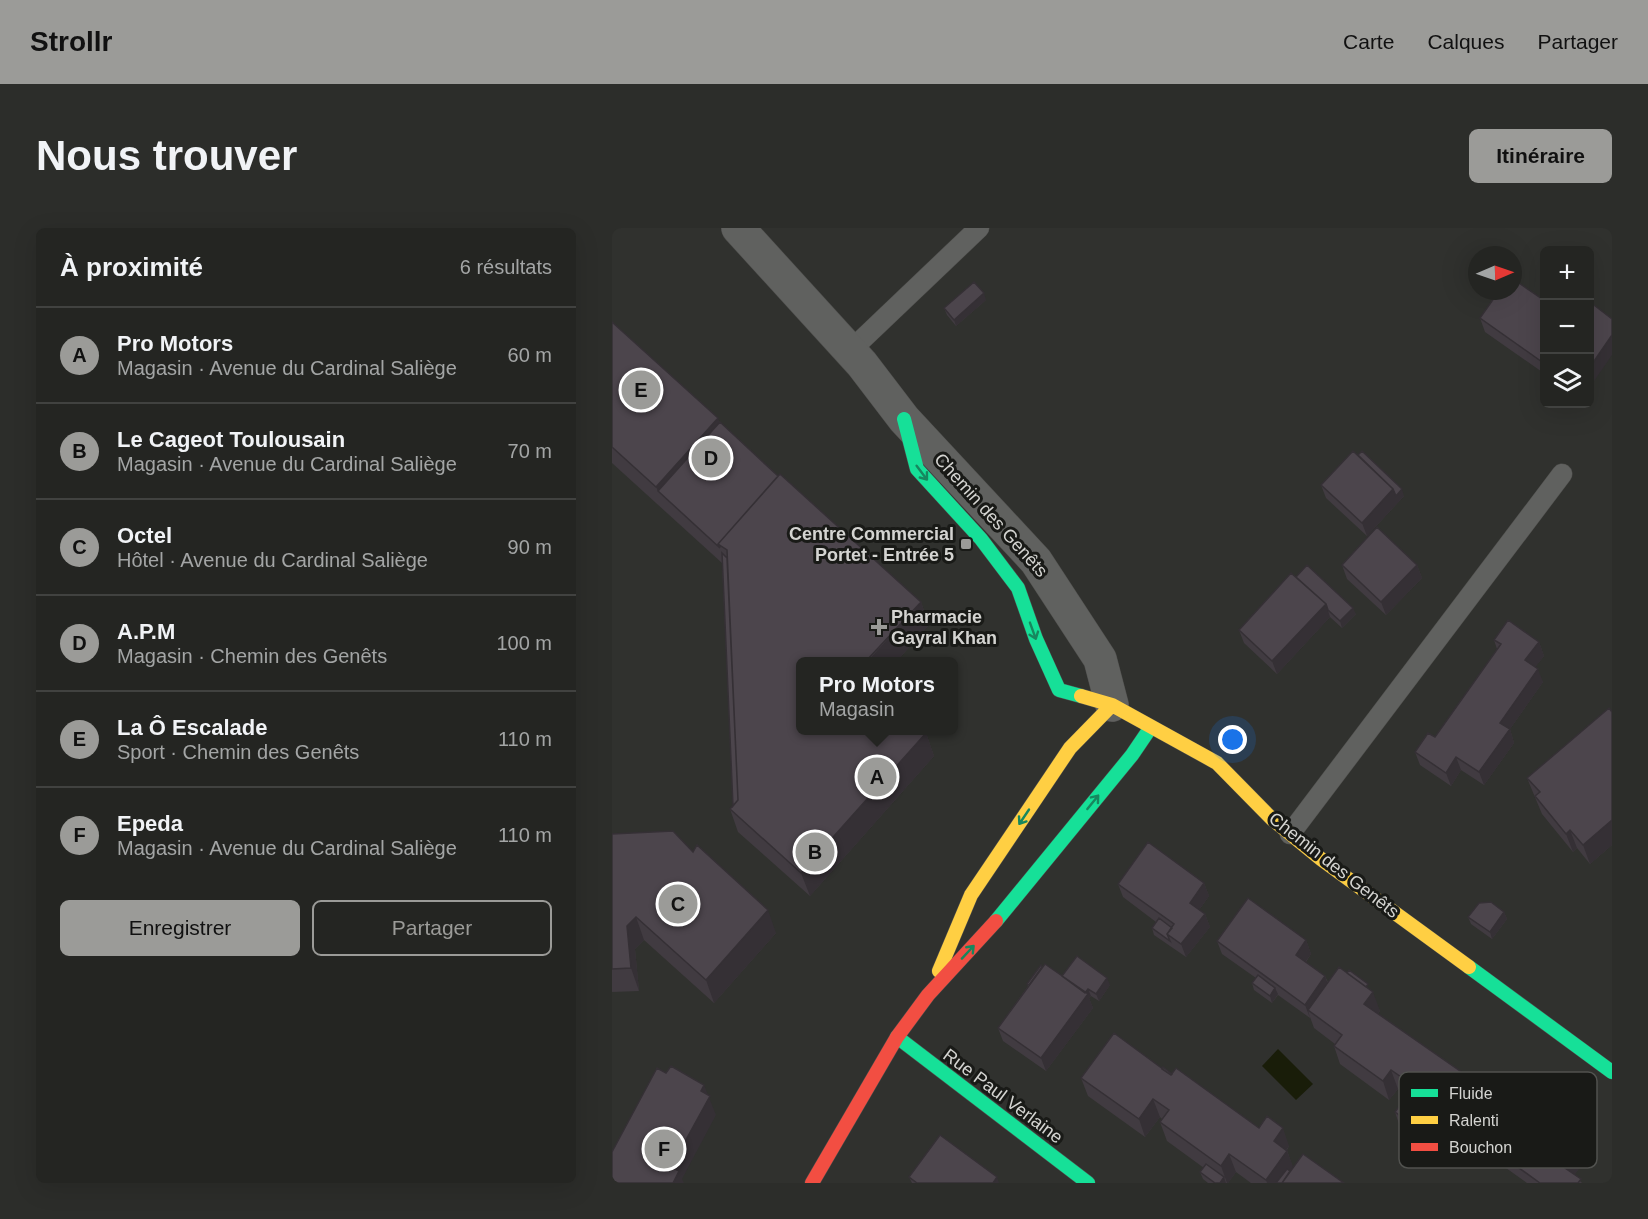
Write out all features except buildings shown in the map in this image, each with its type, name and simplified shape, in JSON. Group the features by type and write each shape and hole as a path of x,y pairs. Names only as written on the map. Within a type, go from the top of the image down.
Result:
{"street":[{"name":"Chemin des Genêts","path":"738,228 850,351 904,419 1036,561 1100,658 1112,705 1217,764 1272,819 1321,859 1612,1072"},
{"path":"904,419 917,470 981,539 1018,588 1036,639 1059,690 1112,705 1070,748 971,895 928,995"},
{"path":"812,1183 897,1037 928,995 999,918 1132,755 1151,727"},
{"name":"Rue Paul Verlaine","path":"897,1037 1088,1183"}],"lane":[{"path":"850,351 979,228"},
{"path":"1290,834 1562,474"}],"shaded area":[{"path":"1278,1049 1313,1084 1296,1100 1262,1066"}],"traffic: fast":[{"path":"904,419 917,469 981,539 1018,588 1036,639 1059,690 1081,696"},
{"path":"996,921 1132,755 1151,727"},
{"path":"1469,967 1612,1072"},
{"path":"897,1037 1088,1183"}],"traffic: slow":[{"path":"1081,696 1112,705 1217,763 1272,819 1321,859 1469,967"},
{"path":"939,971 971,895 1070,748 1112,705"}],"traffic: jam":[{"path":"812,1183 897,1037 928,995 996,921"}],"place":[{"name":"La Ô Escalade","path":"641,390"},
{"name":"A.P.M","path":"711,458"},
{"name":"Centre Commercial Portet - Entrée 5","path":"966,544"},
{"name":"Pharmacie Gayral Khan","path":"879,627"},
{"name":"Pro Motors","path":"877,777"},
{"name":"Le Cageot Toulousain","path":"815,852"},
{"name":"Octel","path":"678,904"},
{"name":"Epeda","path":"664,1149"}]}
